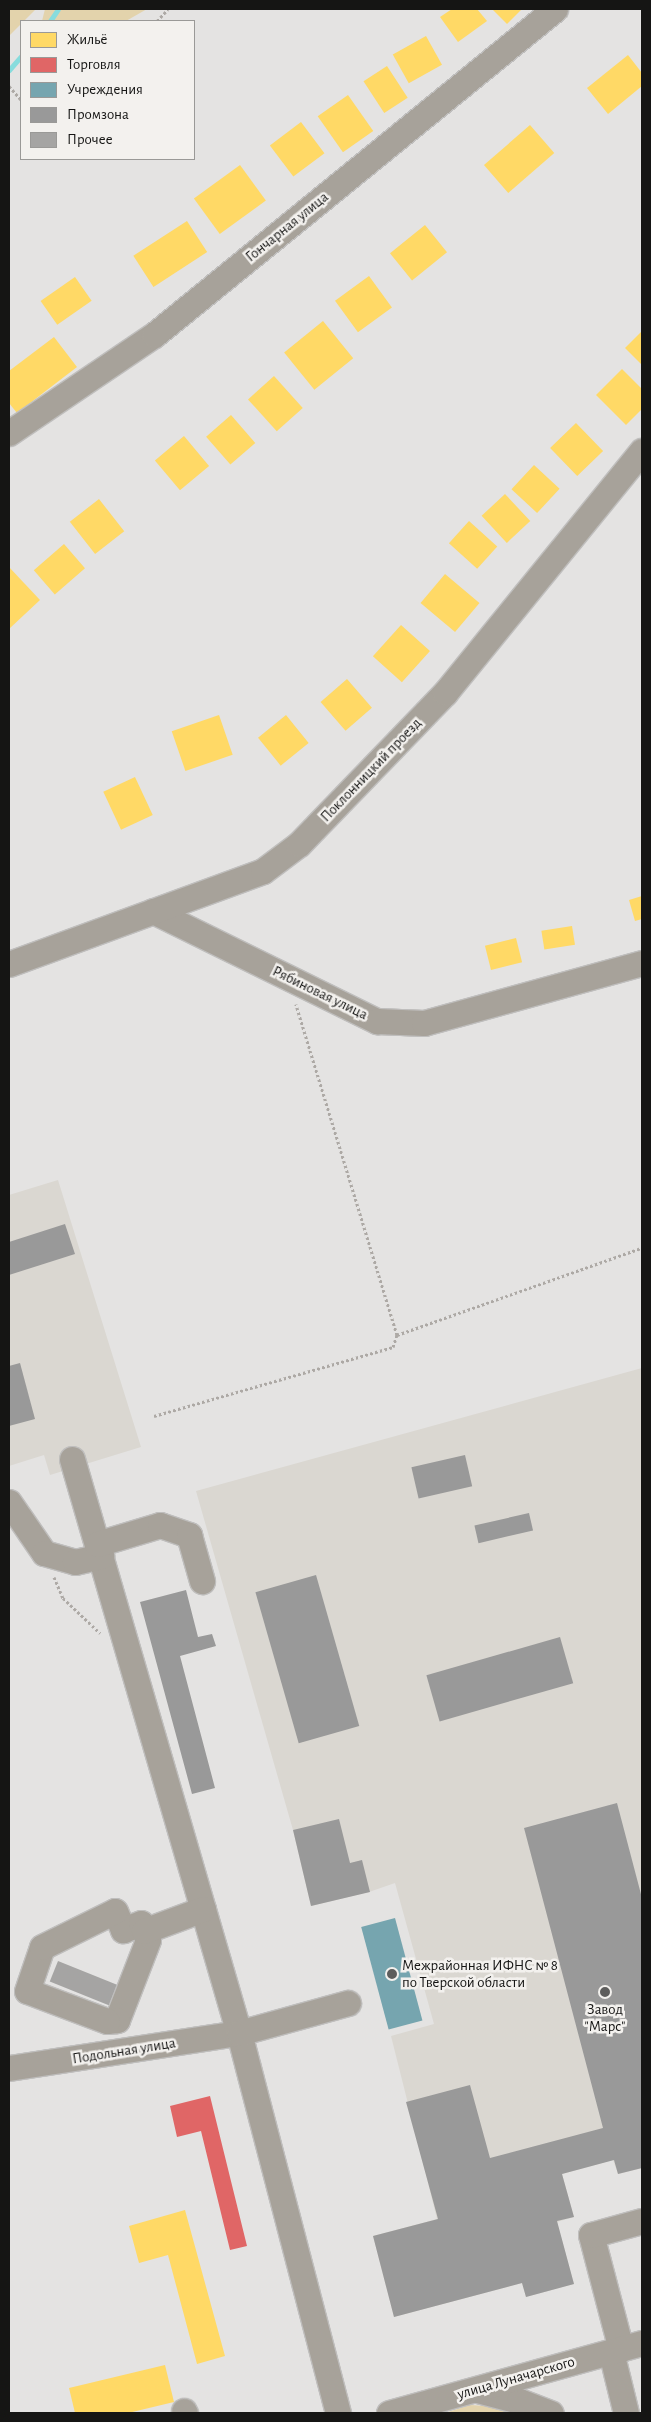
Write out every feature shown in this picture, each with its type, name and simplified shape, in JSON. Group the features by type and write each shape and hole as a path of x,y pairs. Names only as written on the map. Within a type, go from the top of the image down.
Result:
{"street":[{"name":"Гончарная улица","path":"9,433 154,335 555,9"},
{"name":"Поклонницкий проезд","path":"9,964 262,871 299,844 445,693 642,451"},
{"name":"Рябиновая улица","path":"153,911 377,1021 424,1023 642,963"},
{"path":"72,1459 239,2033 338,2413"},
{"path":"9,1502 44,1553 75,1562 160,1525 190,1535 202,1581"},
{"path":"144,1931 203,1909"},
{"path":"115,1911 123,1930 141,1924 148,1940 117,2020 107,2021 27,1990 42,1947 115,1911"},
{"name":"Подольная улица","path":"9,2068 239,2033 348,2003"},
{"path":"107,2021 110,2053"},
{"path":"631,2401 625,2348 592,2235 642,2221"},
{"name":"улица Луначарского","path":"390,2413 625,2348"},
{"path":"475,2389 519,2401 551,2413"}],"path":[{"path":"158,20 168,9"},
{"path":"9,86 20,99"},
{"path":"154,1416 393,1347 397,1335 288,977"},
{"path":"397,1335 642,1248"},
{"path":"44,1553 63,1598 105,1637"}],"shaded area":[{"path":"9,9 36,9 25,20 20,20 20,25 9,36"},
{"path":"45,9 147,9 128,20 42,20"},
{"path":"58,1180 141,1447 50,1475 44,1455 9,1466 9,1195"},
{"path":"642,1368 642,2168 618,2174 613,2160 562,2174 574,2217 557,2222 574,2284 526,2297 522,2283 394,2317 373,2236 437,2219 391,2036 434,2024 395,1883 369,1892 311,1906 293,1830 196,1491"},
{"path":"470,2405 517,2408 529,2413 445,2413"}],"building: Жильё":[{"path":"452,9 477,9 487,21 458,42 440,17"},
{"path":"492,9 522,9 507,24"},
{"path":"426,36 442,65 409,83 393,54"},
{"path":"628,55 642,73 642,86 608,114 587,88"},
{"path":"387,66 408,98 384,113 364,81"},
{"path":"348,95 373,131 343,152 318,116"},
{"path":"301,122 324,153 293,177 270,145"},
{"path":"530,125 554,153 508,193 484,165"},
{"path":"240,165 266,201 220,234 194,199"},
{"path":"187,221 207,252 153,287 133,256"},
{"path":"425,225 447,252 412,281 390,253"},
{"path":"369,276 392,308 358,332 335,301"},
{"path":"75,277 92,301 57,325 41,301"},
{"path":"323,321 353,358 314,390 284,352"},
{"path":"642,331 642,365 625,348"},
{"path":"54,337 77,367 17,413 9,403 9,371"},
{"path":"622,369 642,389 642,409 626,425 596,395"},
{"path":"274,376 303,408 277,431 248,399"},
{"path":"231,415 255,443 230,465 206,437"},
{"path":"576,423 603,451 577,476 550,448"},
{"path":"184,436 209,466 180,490 155,460"},
{"path":"534,465 560,489 537,513 511,489"},
{"path":"505,494 530,521 507,543 482,516"},
{"path":"99,499 124,531 95,554 70,522"},
{"path":"469,521 497,546 477,569 449,543"},
{"path":"64,544 85,568 55,594 34,570"},
{"path":"9,567 40,600 9,629"},
{"path":"445,574 479,603 455,632 421,603"},
{"path":"401,625 430,651 402,682 373,656"},
{"path":"347,679 372,708 346,731 321,702"},
{"path":"219,715 233,755 185,771 172,731"},
{"path":"286,715 309,743 281,766 258,738"},
{"path":"135,777 153,815 121,830 103,792"},
{"path":"642,896 642,919 635,921 629,900"},
{"path":"572,926 575,945 544,950 541,931"},
{"path":"516,938 522,962 491,970 485,946"},
{"path":"185,2210 225,2356 197,2364 168,2255 139,2263 129,2226"},
{"path":"165,2365 174,2402 128,2413 75,2413 69,2388"}],"building: Торговля":[{"path":"210,2096 247,2246 230,2250 201,2131 177,2137 170,2106"}],"building: Учреждения":[{"name":"Межрайонная ИФНС № 8 по Тверской области","path":"395,1918 422,2020 389,2029 361,1927"}],"building: Промзона":[{"path":"65,1224 75,1254 9,1275 9,1242"},
{"path":"20,1363 35,1419 9,1426 9,1366"},
{"path":"465,1455 472,1486 419,1499 411,1467"},
{"path":"529,1513 533,1531 478,1543 474,1526"},
{"path":"316,1575 359,1726 299,1743 255,1592"},
{"path":"186,1590 198,1637 212,1634 216,1646 180,1656 215,1788 192,1794 140,1602"},
{"path":"560,1637 573,1683 440,1721 426,1675"},
{"name":"Завод \"Марс\"","path":"617,1803 642,1898 642,2168 618,2174 614,2160 562,2174 574,2217 557,2221 574,2284 526,2297 522,2283 394,2317 373,2236 438,2219 406,2102 470,2085 490,2158 603,2128 524,1828"},
{"path":"339,1819 350,1863 362,1860 370,1892 311,1906 293,1830"}],"building: Прочее":[{"path":"58,1961 128,1989 119,2009 50,1981"}],"waterway":[{"path":"51,20 58,9"},
{"path":"9,70 20,57"}],"place":[{"name":"Межрайонная ИФНС № 8 по Тверской области","path":"392,1974"},
{"name":"Завод \"Марс\"","path":"605,1992"}]}
